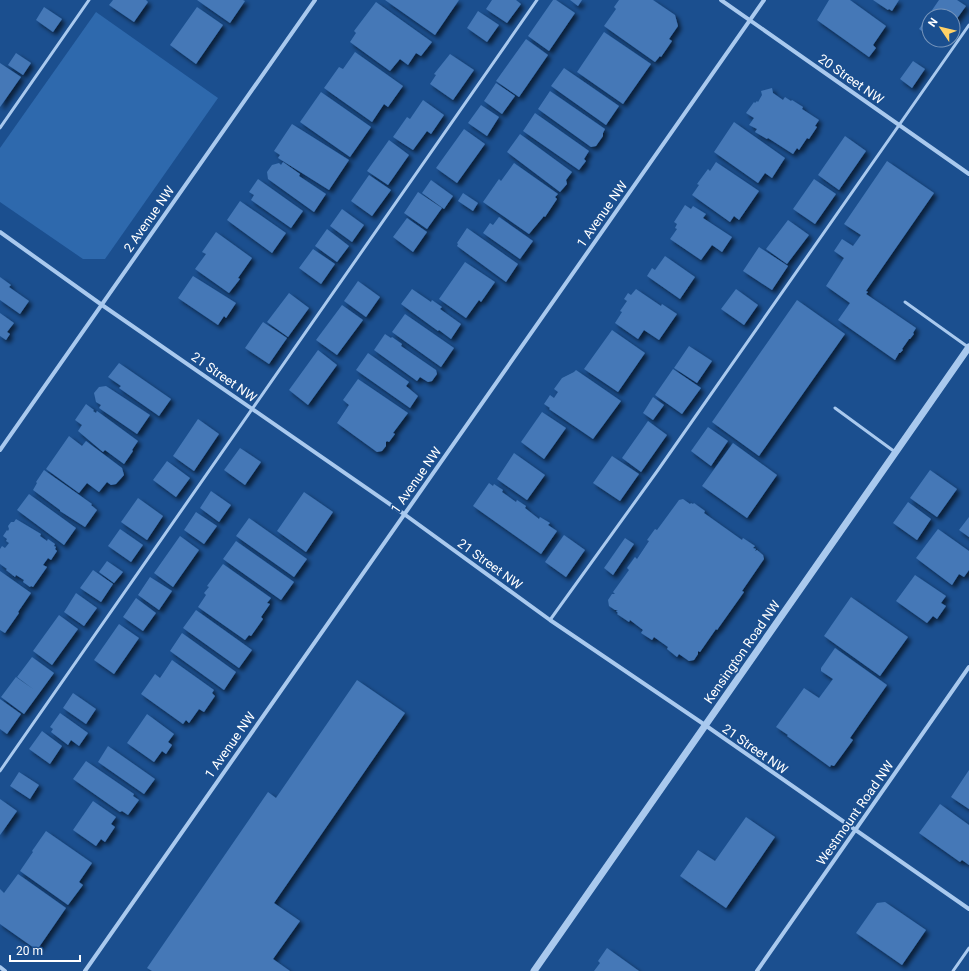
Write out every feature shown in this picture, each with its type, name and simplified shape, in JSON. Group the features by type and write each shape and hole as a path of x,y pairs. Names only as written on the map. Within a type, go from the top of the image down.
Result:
{"street":[{"name":"2 Avenue NW","path":"0,450 315,0"},
{"name":"20 Street NW","path":"721,0 969,174"},
{"name":"1 Avenue NW","path":"85,971 764,0"},
{"name":"21 Street NW","path":"0,232 404,514 550,620 705,725 969,910"},
{"name":"Kensington Road NW","path":"534,971 969,347"},
{"name":"Westmount Road NW","path":"757,971 969,667"},
{"path":"0,967 6,971"}],"lane":[{"path":"0,128 90,0"},
{"path":"0,771 537,0"},
{"path":"550,620 662,464 969,25"},
{"path":"904,302 969,347"},
{"path":"835,408 895,452"},
{"path":"953,971 969,948"}],"shaded area":[{"path":"96,12 218,98 105,259 83,259 0,202 0,148"}],"building":[{"path":"113,0 146,0 148,2 134,22 109,5"},
{"path":"197,0 243,0 245,1 230,23"},
{"path":"385,0 459,0 435,35"},
{"path":"492,0 516,0 521,4 507,23 486,9"},
{"path":"553,0 556,0 575,13 549,51 528,36"},
{"path":"570,0 582,0 578,6"},
{"path":"619,0 653,0 675,15 678,26 669,39 672,41 661,57 660,56 655,62 604,26 616,9 614,7"},
{"path":"829,0 850,0 886,26 873,45 876,48 869,57 817,20"},
{"path":"873,0 899,0 892,11"},
{"path":"939,0 957,0 966,6 961,13 961,8 933,8"},
{"path":"376,2 432,42 421,56 416,53 408,65 400,59 390,71 350,42 356,33 354,31"},
{"path":"44,7 62,19 53,32 36,20"},
{"path":"197,7 223,25 196,64 170,45"},
{"path":"478,11 499,25 487,42 467,28"},
{"path":"604,32 651,64 623,104 577,72"},
{"path":"526,39 548,55 519,97 496,81"},
{"path":"355,52 403,86 388,107 384,104 372,122 324,88 339,67 343,69"},
{"path":"16,53 31,63 23,75 8,65"},
{"path":"450,54 474,70 453,100 430,84 436,75 434,74"},
{"path":"913,61 925,69 912,88 900,79"},
{"path":"0,63 21,77 0,107"},
{"path":"564,68 619,106 606,125 551,86"},
{"path":"496,83 515,96 502,114 484,101"},
{"path":"772,88 773,93 783,100 785,97 791,101 792,100 803,107 802,109 819,120 815,126 817,127 809,139 807,138 799,150 797,148 793,154 768,138 767,139 755,132 757,129 749,125 754,118 746,113 754,102 758,102 762,95 761,91"},
{"path":"550,91 605,129 603,136 596,146 591,147 538,109"},
{"path":"321,92 371,127 350,157 300,122"},
{"path":"423,100 444,115 431,134 427,131 413,150 393,137 407,117 410,119"},
{"path":"481,105 499,117 487,136 468,123"},
{"path":"535,113 589,151 584,159 586,161 579,170 523,131"},
{"path":"734,122 785,158 772,178 765,173 758,183 714,152"},
{"path":"292,124 349,160 329,190 278,158 280,155 274,151"},
{"path":"464,129 485,144 457,183 436,168"},
{"path":"520,134 572,172 566,180 567,184 560,192 507,152"},
{"path":"845,136 866,151 839,190 818,175"},
{"path":"389,140 409,155 388,185 367,171"},
{"path":"887,161 934,193 866,291 868,292 866,294 916,328 913,333 914,334 895,360 838,320 850,303 826,286 844,258 834,251 842,239 853,246 861,235 844,224"},
{"path":"283,162 300,174 299,176 326,194 314,212 268,179 267,172 272,165 279,163 281,165"},
{"path":"716,162 759,191 739,220 734,216 730,222 692,195 699,185 697,184 708,169 710,171"},
{"path":"514,163 558,194 555,197 557,199 545,217 544,216 529,234 483,202 499,179 501,181"},
{"path":"369,175 391,190 372,216 351,201"},
{"path":"258,179 303,211 291,228 251,200 254,195 249,192"},
{"path":"814,179 836,194 815,224 793,209"},
{"path":"431,180 453,196 444,209 422,193"},
{"path":"418,192 442,208 427,229 404,213"},
{"path":"463,193 478,203 473,211 458,201"},
{"path":"240,201 286,233 272,253 227,220"},
{"path":"685,205 691,209 693,206 706,214 703,218 732,237 722,252 712,245 701,260 670,239 677,229 675,228 677,224 674,222"},
{"path":"342,209 364,225 352,242 330,226"},
{"path":"499,217 533,241 520,259 483,233 490,223 493,225"},
{"path":"407,218 427,232 413,252 393,237"},
{"path":"788,220 809,235 787,264 766,249"},
{"path":"467,228 518,264 506,282 457,246 457,243"},
{"path":"327,229 349,246 337,262 315,246"},
{"path":"216,232 252,258 238,278 240,279 229,293 195,269 206,254 202,252"},
{"path":"759,247 788,266 772,290 743,271"},
{"path":"313,249 335,264 321,284 299,268"},
{"path":"665,256 695,277 680,299 647,276 652,268 655,270"},
{"path":"465,262 495,282 481,302 479,300 466,318 439,299"},
{"path":"193,276 236,303 226,318 224,316 218,325 178,298"},
{"path":"0,277 11,285 9,287 29,301 20,314 0,300"},
{"path":"358,281 380,297 366,317 344,301"},
{"path":"412,289 431,302 432,300 442,307 440,309 461,324 451,339 401,304"},
{"path":"636,289 661,306 662,304 677,314 659,340 644,330 638,339 615,323 622,312 620,311 627,301 624,299 628,293 631,295"},
{"path":"736,289 758,305 744,325 721,309"},
{"path":"289,293 309,308 288,337 267,322"},
{"path":"797,300 845,334 759,456 712,422"},
{"path":"342,305 363,320 337,355 316,340"},
{"path":"0,313 14,323 7,332 10,334 6,340 0,336"},
{"path":"405,314 454,348 441,367 392,332"},
{"path":"263,322 287,338 269,364 245,348"},
{"path":"612,330 645,353 618,392 584,369"},
{"path":"385,334 402,344 401,346 436,370 437,374 432,381 428,382 420,377 417,381 374,350"},
{"path":"689,346 712,361 697,383 674,368"},
{"path":"318,350 337,365 308,405 289,390"},
{"path":"368,353 409,382 406,386 418,396 410,408 356,370"},
{"path":"119,363 171,399 159,416 119,388 121,386 108,377"},
{"path":"673,369 701,388 682,414 655,395"},
{"path":"576,370 621,401 593,439 544,404 550,395 554,398 558,392 554,389 562,378"},
{"path":"358,379 408,413 393,433 395,434 389,442 386,442 386,446 382,451 377,452 337,423 349,405 343,400"},
{"path":"106,386 150,415 137,434 99,408 101,405 96,402 94,393 99,387"},
{"path":"653,397 664,405 653,420 643,413"},
{"path":"86,404 94,410 93,411 96,413 97,411 138,441 124,464 105,450 103,452 78,431 82,425 75,420"},
{"path":"542,412 566,428 544,459 521,442"},
{"path":"198,419 219,434 194,471 173,456"},
{"path":"648,421 667,435 641,472 622,458"},
{"path":"708,427 728,441 711,466 691,451"},
{"path":"69,436 82,446 86,441 122,468 124,475 116,484 111,485 107,482 99,492 87,483 79,493 46,469"},
{"path":"733,443 777,475 747,518 702,486"},
{"path":"240,448 261,462 245,485 224,470"},
{"path":"514,453 545,475 527,500 497,479"},
{"path":"612,456 639,474 620,501 593,483"},
{"path":"167,461 190,478 176,497 153,480"},
{"path":"44,470 92,504 91,505 97,510 85,527 60,511 33,490 37,483 36,482"},
{"path":"930,470 957,489 937,517 910,498"},
{"path":"489,483 493,486 494,484 503,490 502,492 516,502 517,500 526,506 525,508 539,519 540,517 550,523 548,525 557,531 541,554 473,506"},
{"path":"211,491 231,505 219,522 200,508"},
{"path":"304,492 333,512 306,552 277,531"},
{"path":"29,494 76,528 64,545 17,510"},
{"path":"138,498 163,516 147,540 121,522"},
{"path":"683,499 690,504 694,503 705,511 704,513 742,540 743,538 755,546 753,548 756,549 755,551 757,550 763,555 764,559 742,591 744,592 717,630 716,629 700,652 698,651 698,654 694,660 689,661 679,654 677,657 667,649 668,647 654,637 652,640 641,633 643,630 630,620 629,622 617,614 618,613 616,611 618,610 615,610 609,606 608,600 612,594 615,594 613,592 629,570 627,568 635,557 637,559 649,541 647,540 655,529 657,530 679,500"},
{"path":"908,502 931,519 917,540 893,523"},
{"path":"196,512 217,526 204,544 184,530"},
{"path":"969,517 969,537 959,530"},
{"path":"249,518 307,559 294,577 236,536"},
{"path":"16,519 41,534 40,536 47,541 48,539 55,544 54,546 56,547 55,549 57,551 51,560 48,558 43,565 47,567 33,587 30,587 23,582 24,580 16,575 15,577 0,564 0,549 2,546 5,548 9,543 3,536 7,530 8,531 8,526 11,522 14,522"},
{"path":"120,529 143,545 131,562 108,546"},
{"path":"938,529 969,551 969,570 964,577 959,574 952,585 916,558"},
{"path":"564,535 585,550 566,577 545,562"},
{"path":"180,536 199,550 173,587 154,573"},
{"path":"625,538 634,544 613,575 604,568"},
{"path":"236,541 294,582 281,600 223,559"},
{"path":"107,561 123,572 114,583 99,572"},
{"path":"223,564 271,598 267,603 270,604 261,617 263,619 251,636 249,635 245,640 198,607 206,595 204,593 209,587 207,586"},
{"path":"93,570 113,584 101,602 80,588"},
{"path":"0,571 31,593 5,633 0,630"},
{"path":"915,575 946,596 941,603 946,606 937,619 933,616 927,623 896,601"},
{"path":"150,577 172,591 159,610 138,595"},
{"path":"76,593 97,608 84,626 64,612"},
{"path":"851,597 908,637 880,676 824,636"},
{"path":"136,598 156,613 143,631 123,617"},
{"path":"196,610 252,650 239,668 183,628"},
{"path":"59,615 78,629 52,665 33,651"},
{"path":"119,624 139,638 114,674 94,660"},
{"path":"182,633 236,672 224,690 170,651"},
{"path":"835,648 887,685 850,738 853,740 834,766 831,765 830,767 776,727 804,688 819,698 833,679 821,671 821,668"},
{"path":"32,657 54,673 24,714 1,697 16,677 33,689 17,677"},
{"path":"172,660 214,690 212,693 215,696 204,712 199,709 189,723 186,720 183,724 141,694 155,674 160,678"},
{"path":"357,680 405,713 274,903 300,921 273,959 290,971 152,971 147,968 268,792 276,798"},
{"path":"73,693 96,709 86,724 63,708"},
{"path":"0,699 21,714 7,734 0,729"},
{"path":"60,713 88,733 79,746 71,740 68,745 51,732 53,729 50,727"},
{"path":"147,714 174,734 168,742 172,745 166,754 162,751 154,762 127,743"},
{"path":"42,731 62,746 50,764 29,749"},
{"path":"108,746 155,779 144,794 98,762"},
{"path":"86,761 134,794 133,796 139,800 128,815 122,811 120,812 73,779"},
{"path":"969,770 969,809 951,797"},
{"path":"19,772 39,785 30,799 10,786"},
{"path":"0,799 17,811 0,835"},
{"path":"93,801 116,817 111,824 115,827 105,842 101,839 96,846 73,830"},
{"path":"940,804 969,825 969,865 962,860 960,862 919,833"},
{"path":"746,817 775,837 726,908 680,876 698,850 715,861"},
{"path":"46,831 92,863 79,882 83,885 68,905 20,871"},
{"path":"18,874 66,908 37,950 0,924 0,889 4,893"},
{"path":"885,902 926,930 902,965 856,933 877,903"},
{"path":"607,948 639,971 594,971 600,963 598,961"}]}
